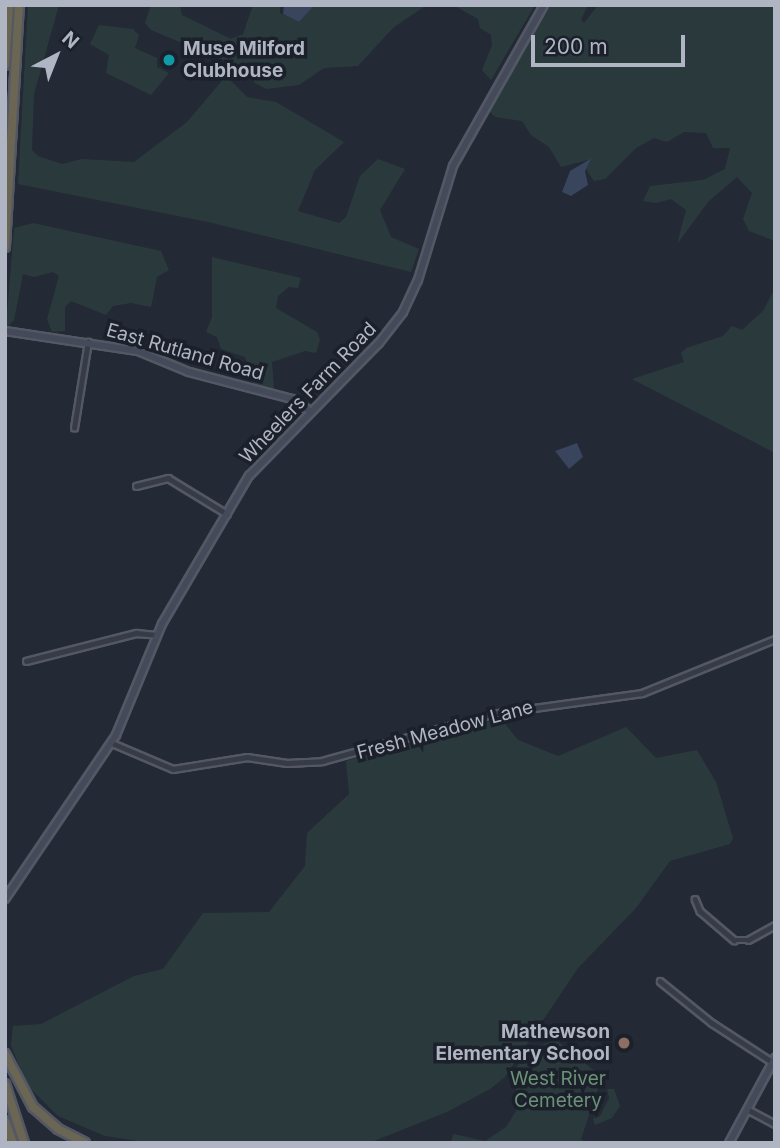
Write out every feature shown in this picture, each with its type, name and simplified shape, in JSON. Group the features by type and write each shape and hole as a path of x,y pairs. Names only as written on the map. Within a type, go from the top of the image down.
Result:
{"highway":[{"path":"5,65 9,5"},
{"path":"5,247 19,5"},
{"path":"5,1055 33,1107 58,1129 85,1143"},
{"path":"5,1084 24,1143"},
{"path":"5,1121 13,1143"}],"main road":[{"name":"Wheelers Farm Road","path":"5,899 112,743 130,709 156,635 260,462 380,342 403,312 421,271 453,166 544,5"},
{"name":"East Rutland Road","path":"5,331 88,341 138,351 189,372 284,396 310,411"},
{"path":"729,1143 773,1060"}],"street":[{"path":"75,428 88,341"},
{"path":"136,486 168,478 227,514"},
{"path":"26,661 136,633 156,635"},
{"name":"Fresh Meadow Lane","path":"112,743 173,769 247,757 287,763 331,760 502,712 642,693 775,639"},
{"path":"695,899 700,911 737,941 775,925"},
{"path":"660,981 712,1023 773,1060"},
{"path":"746,1109 775,1124"}],"green space":[{"path":"28,5 59,5 34,94 32,150 38,156 62,164 82,159 134,162 187,122 226,76 247,97 276,102 344,142 315,170 298,211 339,223 346,217 360,176 378,159 405,169 380,210 391,237 419,249 411,272 208,222 18,184"},
{"path":"151,5 180,5 182,15 231,39 243,34 253,5 280,5 280,13 299,22 315,5 427,5 394,27 358,66 324,68 299,85 266,89 255,83 247,70 151,30 145,23"},
{"path":"453,5 535,5 491,80 482,70 492,45 491,35 480,28 478,19"},
{"path":"551,5 588,5 581,20 584,23 598,5 775,5 775,241 749,231 743,219 752,193 737,177 708,202 677,244 686,210 671,199 656,203 643,201 650,186 703,180 725,169 730,148 713,148 706,133 684,132 667,142 654,138 636,148 605,179 594,181 586,169 592,159 561,167 549,147 531,135 522,121 495,117 489,111"},
{"path":"99,25 133,29 139,35 135,48 157,58 157,67 169,73 151,95 106,73 109,55 90,44"},
{"path":"33,223 161,251 169,270 157,277 151,307 131,303 113,306 106,315 71,301 65,307 65,331 52,332 47,319 59,276 53,272 34,277 23,274 14,320 6,328 14,228"},
{"path":"212,257 301,278 298,288 289,287 278,296 276,308 317,332 320,340 316,353 305,351 272,362 274,389 254,386 245,357 221,349 217,337 206,332 212,317"},
{"path":"775,288 775,453 632,379 684,362 681,353 686,348 723,336 732,326 742,330 763,311"},
{"path":"499,716 518,740 558,756 626,727 656,758 697,750 716,782 733,838 730,844 670,861 636,908 578,968 505,1077 490,1089 447,1112 369,1143 152,1143 105,1136 58,1116 26,1084 11,1045 13,1026 41,1024 134,976 163,969 203,913 269,912 305,866 307,833 349,794 346,761"},
{"name":"West River Cemetery","path":"556,1040 602,1077 581,1139 586,1143 451,1143 453,1134 485,1141 506,1127 523,1100 510,1081 517,1066 535,1047"},
{"path":"607,1089 614,1089 620,1106 612,1118 595,1125 593,1118 600,1116 609,1098"}],"water":[{"path":"284,5 315,5 299,22 283,14"},
{"path":"592,158 585,171 588,185 571,196 562,192 570,171"},
{"path":"577,443 583,457 569,469 555,451"}],"place":[{"name":"Muse Milford Clubhouse","path":"169,60"},
{"name":"Mathewson Elementary School","path":"624,1043"}]}
